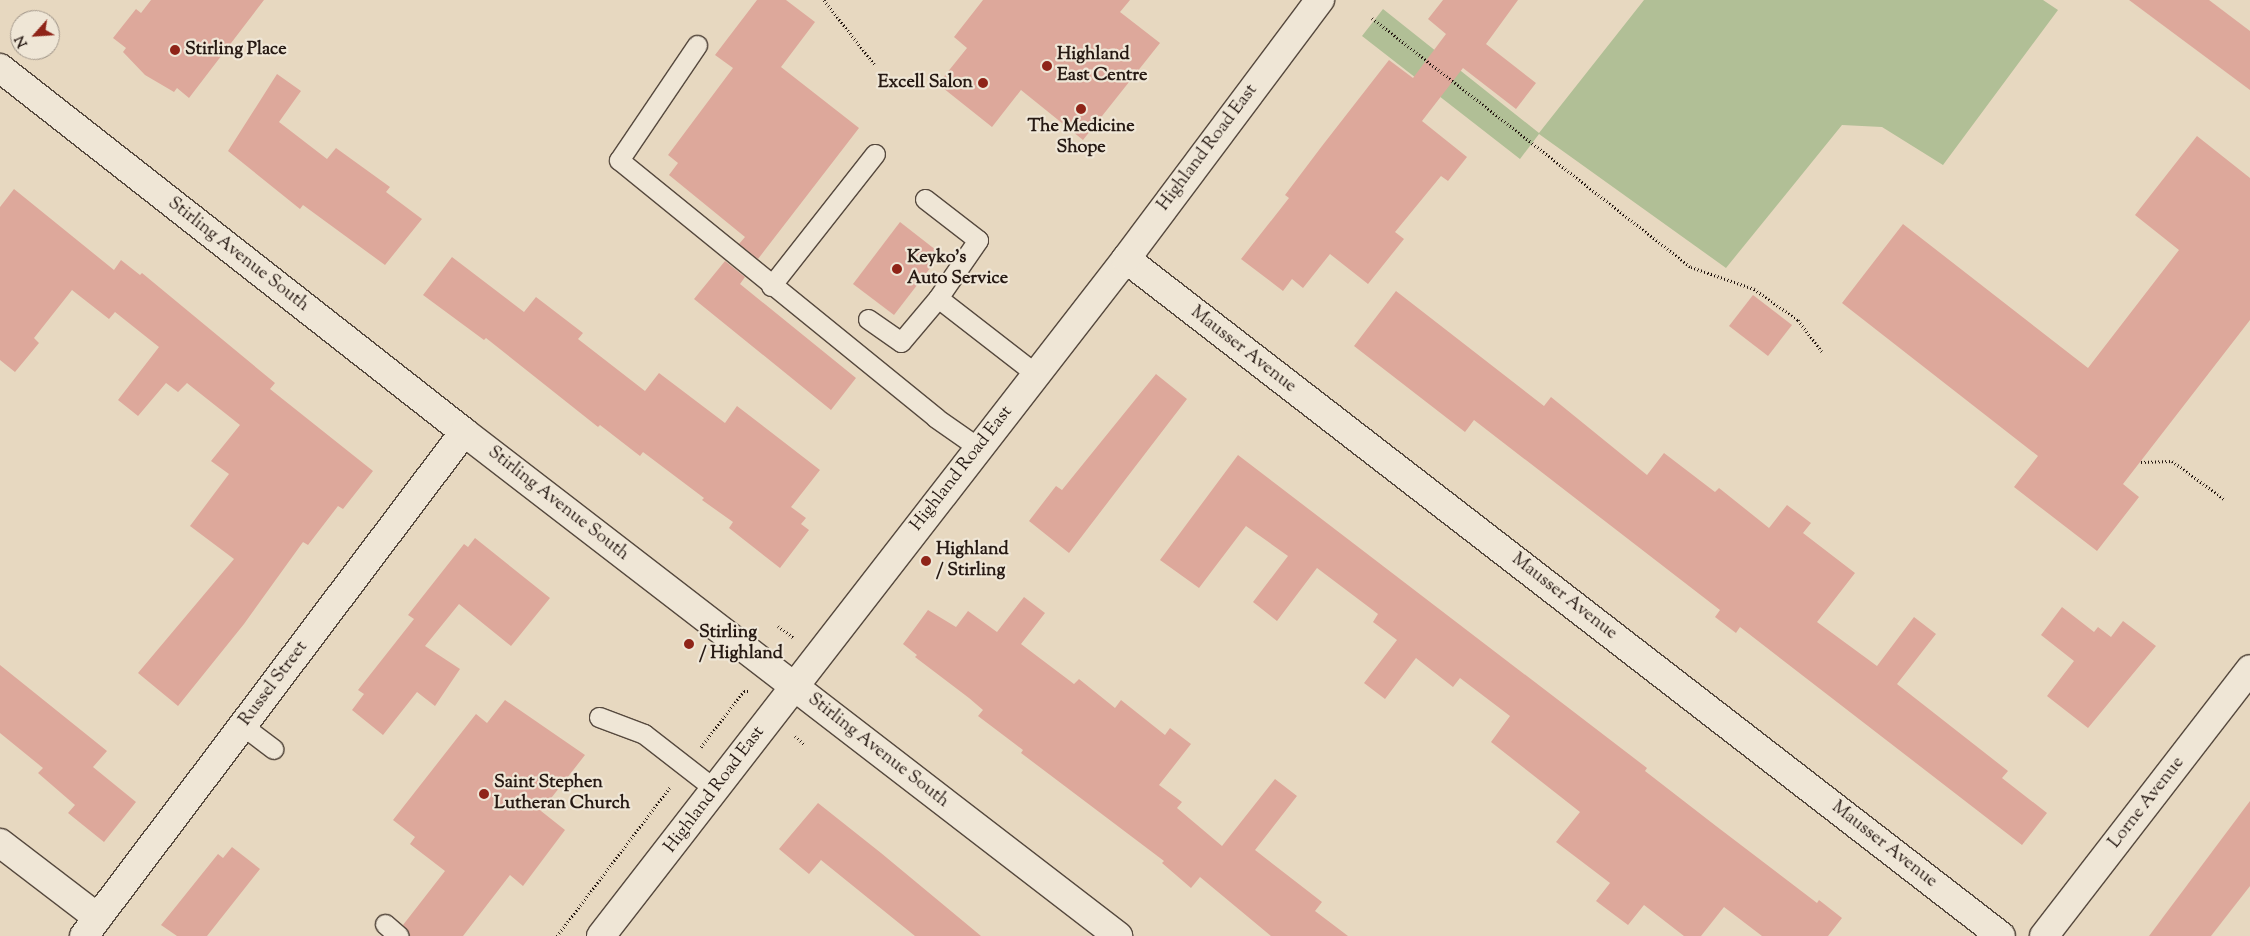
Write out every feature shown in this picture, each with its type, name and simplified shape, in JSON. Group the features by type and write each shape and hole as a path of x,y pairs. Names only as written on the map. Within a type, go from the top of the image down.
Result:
{"street":[{"name":"Highland Road East","path":"601,936 1126,259 1320,0"},
{"name":"Stirling Avenue South","path":"0,68 464,432 1118,936"},
{"name":"Mausser Avenue","path":"1126,259 2002,936"},
{"name":"Russel Street","path":"91,927 464,432"},
{"name":"Lorne Avenue","path":"2044,936 2250,669"},
{"path":"0,843 91,927"}],"lane":[{"path":"697,45 619,160 771,286 936,418 979,448"},
{"path":"771,286 875,154"},
{"path":"868,318 901,342 938,298 978,240 924,199"},
{"path":"938,298 1036,374"},
{"path":"599,717 644,734 715,789"},
{"path":"243,726 273,749"}],"path":[{"path":"824,0 875,65"},
{"path":"1372,18 1691,268 1754,289 1798,320 1823,353"},
{"path":"2141,462 2172,461 2224,499"}],"green space":[{"path":"1644,0 2043,0 2058,10 1943,165 1882,127 1842,125 1726,268 1539,134 1520,159 1362,36 1383,9 1539,133"}],"building":[{"name":"Stirling Place","path":"151,0 264,0 189,98 177,88 174,92 145,75 123,52 126,48 113,38 136,9 141,13"},
{"path":"757,0 786,0 815,22 781,67 859,128 758,259 739,244 745,237 669,175 678,163 668,155 733,68 715,55"},
{"name":"Highland East Centre","path":"983,0 1130,0 1120,12 1160,43 1083,140 1021,90 992,127 938,84 967,48 954,37"},
{"path":"1443,0 1518,0 1486,44 1536,83 1516,109 1463,68 1422,121 1467,157 1448,181 1441,176 1395,232 1404,239 1368,284 1330,254 1303,288 1292,279 1283,291 1241,259 1289,198 1285,195 1389,60 1413,78 1446,34 1428,19"},
{"path":"2129,0 2209,0 2250,31 2250,90"},
{"path":"277,74 301,91 279,122 327,159 336,148 390,187 386,192 422,219 385,265 303,205 300,209 228,151"},
{"path":"2197,136 2250,178 2250,320 2123,484 2139,497 2097,551 2014,487 2038,456 1842,303 1903,224 2088,368 2179,250 2135,215"},
{"path":"14,189 114,270 121,260 140,275 142,273 275,383 270,389 373,471 343,509 338,506 308,545 303,542 244,624 178,706 138,673 234,559 190,526 229,474 211,461 240,425 187,383 178,392 166,383 138,416 118,400 159,347 115,312 109,319 72,290 34,338 39,343 15,372 0,360 0,207"},
{"name":"Keyko's Auto Service","path":"900,222 941,254 894,315 853,284"},
{"path":"452,257 524,312 536,297 583,333 578,339 645,391 659,373 725,423 737,406 820,470 791,507 806,518 801,524 809,530 780,568 729,528 733,522 702,500 704,498 643,452 640,456 600,425 598,427 486,338 484,340 423,295"},
{"path":"725,261 745,277 740,284 856,378 831,410 694,299"},
{"path":"1396,291 1544,406 1551,397 1647,475 1664,453 1715,492 1719,488 1769,528 1787,505 1811,523 1803,533 1855,573 1817,622 1877,666 1914,617 1936,634 1897,684 2008,771 2002,778 2047,813 2022,845 1740,627 1736,633 1715,617 1720,610 1474,420 1465,432 1354,346"},
{"path":"1753,295 1792,325 1768,356 1729,326"},
{"path":"1156,374 1187,399 1069,553 1029,521 1056,486 1062,490"},
{"path":"1238,455 1647,768 1645,771 1716,826 1817,903 1819,900 1842,918 1828,936 1762,936 1724,907 1701,936 1684,936 1644,905 1628,925 1596,901 1610,883 1556,842 1580,812 1491,742 1510,716 1460,678 1453,687 1416,658 1385,699 1364,683 1397,640 1373,622 1378,614 1317,568 1277,621 1253,602 1288,556 1246,526 1199,588 1160,560"},
{"path":"475,538 550,598 511,646 459,604 425,646 460,669 435,706 417,692 383,735 352,710 364,694 358,690 414,619 408,615 464,544 468,547"},
{"path":"1024,597 1045,613 1021,644 1074,684 1079,679 1115,708 1121,700 1165,735 1170,728 1191,744 1159,785 1182,802 1177,808 1222,846 1275,779 1297,796 1255,850 1322,902 1315,911 1348,936 1271,936 1200,877 1191,888 1162,863 1164,861 1021,753 1023,750 978,716 983,710 915,657 917,655 903,644 928,610 956,627 968,611 997,632"},
{"path":"2062,607 2094,632 2098,627 2111,637 2123,621 2156,646 2088,728 2047,696 2074,661 2041,635"},
{"path":"0,665 107,751 93,767 136,802 104,842 68,813 75,805 38,773 43,768 0,733"},
{"name":"Saint Stephen Lutheran Church","path":"505,700 585,755 541,811 565,830 523,886 510,875 463,936 410,936 403,925 445,871 410,844 415,837 393,820 476,714 487,723"},
{"path":"2250,801 2250,886 2211,936 2149,936"},
{"path":"818,803 981,936 915,936 821,860 809,874 779,849"},
{"path":"232,847 260,869 207,936 177,936 161,925 218,854 223,858"}],"place":[{"name":"Stirling Place","path":"175,50"},
{"name":"Highland East Centre","path":"1047,66"},
{"name":"Excell Salon","path":"983,83"},
{"name":"The Medicine Shope","path":"1081,109"},
{"name":"Keyko's Auto Service","path":"897,269"},
{"name":"Highland / Stirling","path":"926,561"},
{"name":"Stirling / Highland","path":"689,644"},
{"name":"Saint Stephen Lutheran Church","path":"484,794"}]}
